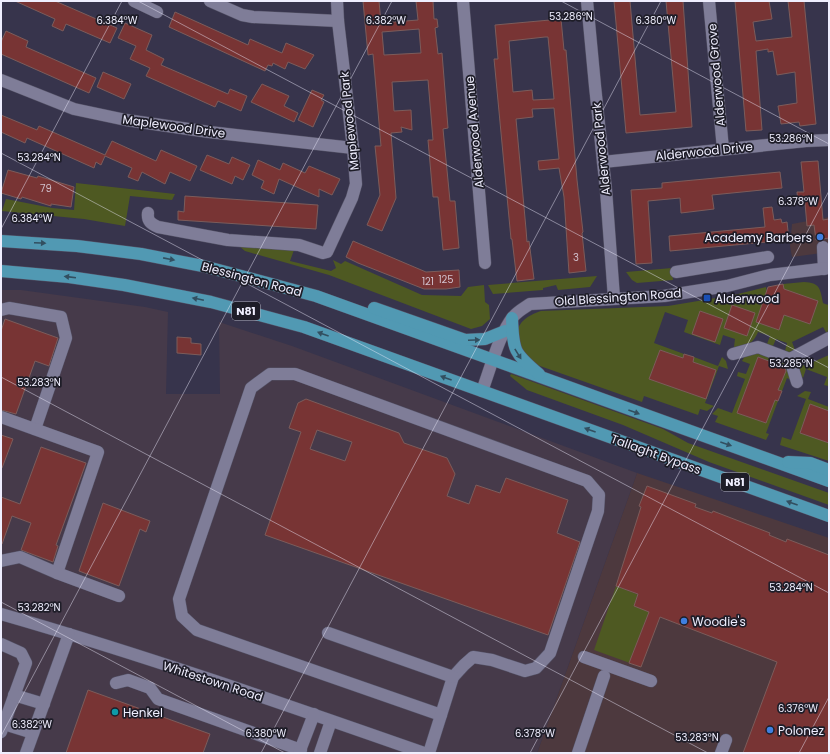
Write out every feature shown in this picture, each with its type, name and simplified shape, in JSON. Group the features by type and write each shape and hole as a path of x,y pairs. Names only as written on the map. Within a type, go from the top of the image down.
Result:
{"main road":[{"name":"Blessington Road","path":"1,241 77,246 141,254 203,266 316,296 493,361"},
{"name":"N81","path":"1,271 90,280 131,286 211,302 304,327 482,391"},
{"path":"316,296 361,303 464,340 485,340 505,331"},
{"path":"512,318 512,340 516,351 522,360 545,380"},
{"path":"493,361 829,481"},
{"name":"Tallaght Bypass","path":"482,391 829,516"},
{"path":"774,461 810,463 829,470"}],"street":[{"path":"134,1 157,12"},
{"path":"210,1 242,15 253,17 338,21"},
{"name":"Maplewood Park","path":"148,213 149,221 158,227 228,240 299,245 323,253 327,252 352,198 356,178 337,1"},
{"name":"Alderwood Avenue","path":"464,1 485,263"},
{"name":"Alderwood Park","path":"587,1 603,162 614,298"},
{"name":"Alderwood Grove","path":"709,1 723,149"},
{"name":"Maplewood Drive","path":"1,80 74,110 126,120 209,132 353,148"},
{"name":"Alderwood Drive","path":"603,162 723,149 829,140"},
{"path":"823,247 827,268"},
{"path":"676,272 768,257"},
{"path":"724,265 727,286"},
{"name":"Old Blessington Road","path":"482,391 505,331 512,318 530,304 664,296 727,286 770,275 827,268"},
{"path":"1,310 9,308 61,317 66,338 35,429"},
{"path":"733,354 758,347 790,359 829,338"},
{"path":"790,359 797,382"},
{"path":"429,753 441,715 453,677 473,657 492,660 525,671 536,668 550,653 598,511 599,495 587,481 295,374 270,374 251,388 179,599 182,616 197,630 441,715"},
{"path":"1,417 98,452 57,573"},
{"path":"1,561 20,557 57,573 119,596"},
{"name":"Whitestown Road","path":"1,614 69,634 314,714 424,753"},
{"path":"328,633 453,677"},
{"path":"26,753 69,634"},
{"path":"1,644 21,653 26,663 2,728 33,733"},
{"path":"584,657 651,682"},
{"path":"578,753 604,676"},
{"path":"116,683 128,680 150,688 158,700 300,751 314,714"},
{"path":"14,695 44,704"},
{"path":"320,753 331,721"},
{"path":"721,753 726,740"}],"shaded area":[{"path":"829,217 829,252 792,257 790,246 792,224"},
{"path":"1,290 21,290 145,307 168,312 166,394 220,394 219,322 292,346 637,473 537,753 1,753"},
{"path":"637,473 829,538 829,753 537,753"}],"green space":[{"path":"76,183 175,194 172,200 130,196 125,226 84,219 2,211 6,199 52,208 74,210"},
{"path":"239,246 294,250 290,261 331,271 336,268 333,260 341,264 345,261 422,295 461,296 468,287 484,285 485,302 489,305 490,319 482,326 471,329 329,275 245,251"},
{"path":"672,268 673,280 637,283 632,280 626,272"},
{"path":"597,276 590,287 558,290 556,285 543,288 543,290 493,294 488,285"},
{"path":"804,282 816,285 820,290 823,303 829,305 828,330 827,334 823,327 792,342 795,350 789,352 785,351 787,343 776,339 773,346 767,344 770,336 758,332 749,344 734,347 735,339 723,335 720,345 684,332 688,320 665,312 654,343 684,354 683,358 660,350 650,379 716,370 693,362 694,357 718,366 722,357 726,361 728,369 719,366 705,403 714,406 707,411 700,409 698,415 644,396 642,402 540,366 525,357 518,335 519,327 523,321 541,311 668,306 734,295 766,287 767,293 783,284"},
{"path":"756,353 786,363 791,380 787,378 782,391 778,390 787,368 758,357 738,413 766,423 775,400 778,401 766,433 769,434 766,440 715,422 718,416 712,414 718,408 732,413 745,379 737,376 738,372 746,374 750,364 742,361 745,356"},
{"path":"829,355 828,386 824,385 827,377 806,369 803,378 799,368 800,359 804,366"},
{"path":"511,374 663,429 688,443 829,493 829,505 709,462 623,425 527,390 510,376"},
{"path":"805,391 811,392 808,399 829,407 829,411 810,404 800,433 829,443 829,461 780,445 782,437 791,440 806,399 797,396"},
{"path":"616,586 664,605 641,667 594,650"}],"building":[{"path":"15,1 55,1 117,28 110,43 66,24 63,31 52,26 55,19"},
{"path":"363,1 379,1 381,23 418,20 416,1 433,1 434,19 437,19 438,27 435,28 438,54 442,53 448,128 443,129 450,201 455,201 459,248 443,250 438,197 433,197 428,140 433,140 428,80 392,82 394,111 411,110 412,130 401,127 402,132 391,133 396,198 382,231 367,225 380,195 375,146 381,146 373,54 368,55","holes":["419,29 421,53 384,55 382,32"]},
{"path":"614,1 630,1 640,115 676,112 666,1 683,1 692,127 626,133"},
{"path":"735,1 769,1 772,19 753,22 756,41 792,37 788,1 804,1 816,124 800,126 799,122 781,124 778,106 797,103 795,72 777,75 773,51 768,52 768,49 756,51 762,130 746,131"},
{"path":"175,12 248,45 250,39 282,53 286,43 314,55 305,69 288,62 285,69 273,63 272,66 268,65 265,71 169,27"},
{"path":"561,19 564,50 566,50 586,271 569,273 564,197 559,168 539,170 538,161 559,159 554,108 532,109 533,117 516,119 527,242 529,241 534,279 517,281 511,239 494,59 498,59 495,25","holes":["548,37 554,99 533,100 532,90 513,92 509,41"]},
{"path":"125,23 152,35 146,50 164,59 161,65 228,94 230,89 247,96 241,111 218,101 215,107 146,76 150,68 130,59 136,46 118,38"},
{"path":"6,31 28,41 26,47 96,78 89,93 1,54 1,42"},
{"path":"103,72 131,84 124,99 97,87"},
{"path":"262,84 289,96 284,106 298,113 294,122 251,102"},
{"path":"312,90 324,95 321,100 324,102 313,127 298,120"},
{"path":"1,115 37,130 39,126 105,155 112,141 156,161 161,150 197,166 190,181 170,172 165,184 142,172 138,181 128,177 132,168 105,156 101,165 96,162 94,168 27,138 25,143 1,132"},
{"path":"207,155 229,164 232,157 250,165 243,180 235,176 232,184 200,170"},
{"path":"258,160 280,170 283,163 305,173 309,166 340,179 332,195 319,189 319,197 279,179 274,194 261,188 264,181 252,175"},
{"path":"818,161 823,220 829,219 829,238 816,240 814,225 807,226 805,203 798,203 797,192 804,192 801,162"},
{"path":"8,170 37,178 38,176 74,187 71,207 51,204 51,206 22,197 21,199 1,193"},
{"path":"780,172 782,188 712,195 714,209 681,213 680,198 648,201 652,263 636,264 631,190 662,188 662,183"},
{"path":"185,196 318,205 316,229 178,220 178,211 184,212"},
{"path":"772,207 774,220 781,219 782,223 787,222 789,240 670,251 669,236 765,227 763,208"},
{"path":"353,241 426,272 459,270 460,287 446,289 424,289 358,263 346,257"},
{"path":"783,284 784,289 818,301 810,324 784,315 779,330 756,322 768,287"},
{"path":"732,305 755,313 747,336 724,328"},
{"path":"700,311 723,319 715,342 692,334"},
{"path":"5,319 58,338 49,366 35,361 16,414 1,410 1,331"},
{"path":"177,337 191,338 191,343 201,344 201,355 177,353"},
{"path":"660,350 683,358 684,354 694,357 693,362 716,370 706,399 649,379"},
{"path":"758,357 785,367 786,371 778,390 782,391 778,401 775,400 766,423 737,413"},
{"path":"306,399 399,433 404,443 447,458 455,474 447,496 469,504 476,485 500,493 506,478 568,500 557,533 580,542 548,635 265,535 301,432 289,428 298,403","holes":["317,430 352,442 345,461 310,449"]},
{"path":"810,404 829,411 829,443 800,433"},
{"path":"1,435 13,439 2,468 1,468"},
{"path":"41,447 86,463 56,545 58,546 53,562 21,550 31,523 12,516 2,544 1,543 1,497 20,504"},
{"path":"647,486 696,504 695,507 712,513 713,511 770,533 769,535 786,542 787,539 829,555 829,753 743,753 777,662 660,617 641,667 629,663 649,612 634,606 638,594 616,586 641,507 639,506"},
{"path":"103,503 150,521 146,532 140,529 119,586 79,571"},
{"name":"Henkel","path":"88,690 210,734 203,753 66,753"}],"place":[{"name":"Academy Barbers","path":"820,237"},
{"name":"Alderwood","path":"707,298"},
{"name":"Woodie's","path":"684,621"},
{"name":"Henkel","path":"115,712"},
{"name":"Polonez","path":"770,730"}]}
